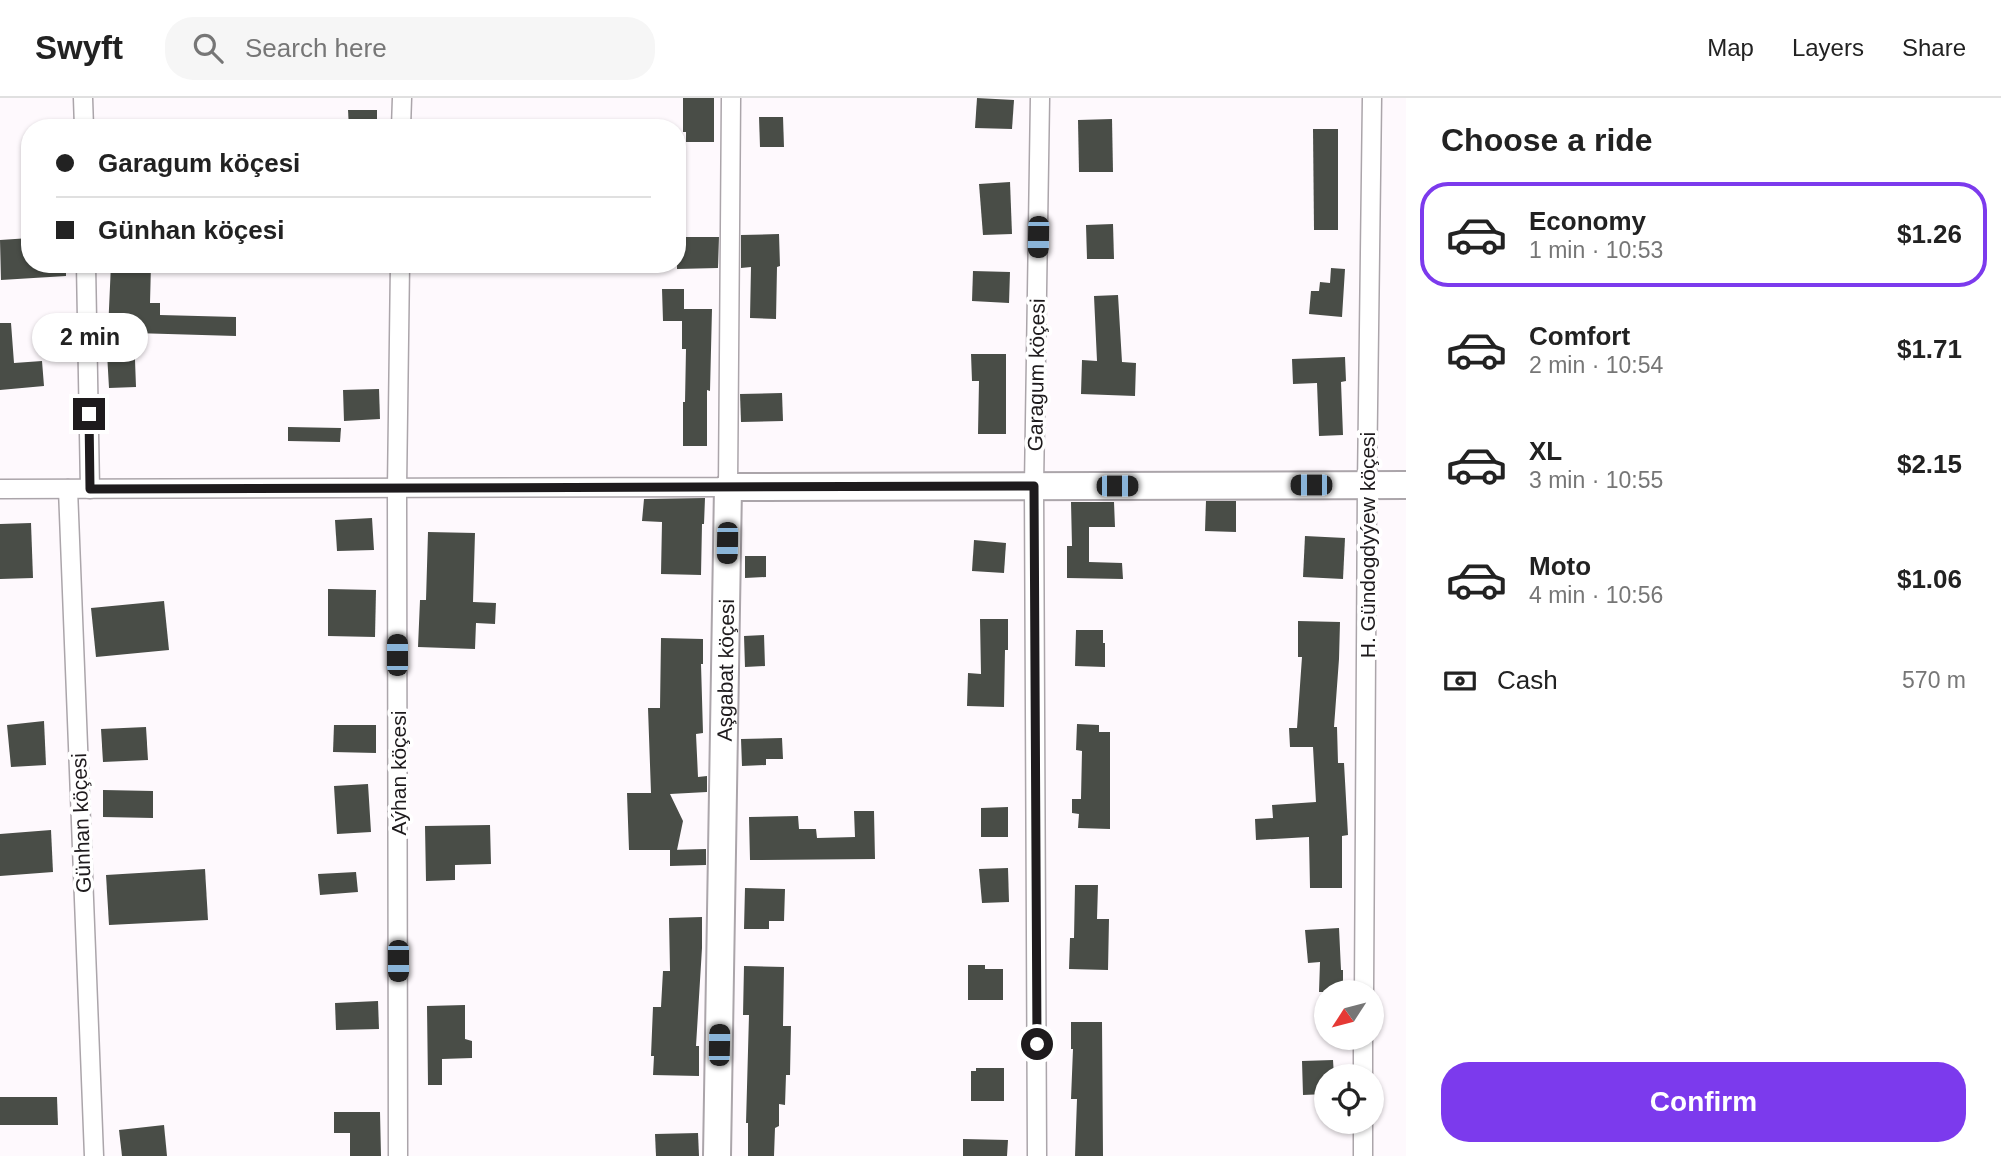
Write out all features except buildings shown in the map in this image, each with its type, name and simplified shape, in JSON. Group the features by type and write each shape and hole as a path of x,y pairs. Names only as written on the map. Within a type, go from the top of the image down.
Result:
{"street":[{"path":"83,98 84,119"},
{"path":"401,119 402,98"},
{"name":"Aşgabat köçesi","path":"717,1156 728,487 731,98"},
{"name":"Garagum köçesi","path":"1037,1156 1034,486 1040,98"},
{"name":"H. Gündogdyýew köçesi","path":"1364,980 1372,98"},
{"path":"86,273 90,489"},
{"name":"Aýhan köçesi","path":"398,1156 397,488 400,273"},
{"path":"0,489 1406,485"},
{"name":"Günhan köçesi","path":"68,489 94,1156"},
{"path":"1363,1134 1363,1156"}],"route":[{"path":"89,414 90,489 1034,486 1037,1044"}]}
